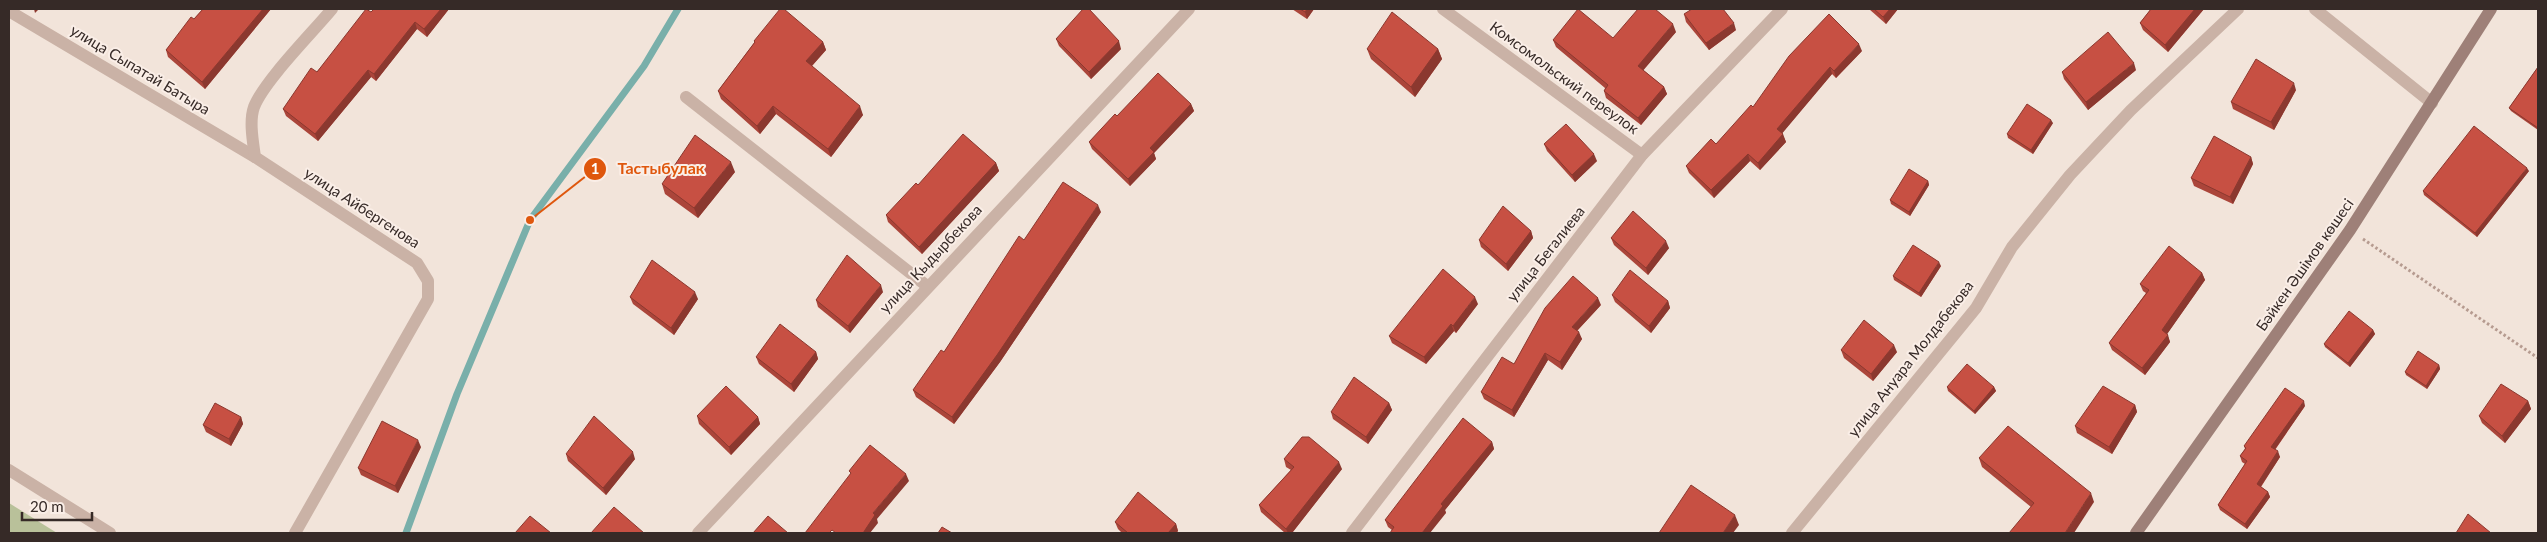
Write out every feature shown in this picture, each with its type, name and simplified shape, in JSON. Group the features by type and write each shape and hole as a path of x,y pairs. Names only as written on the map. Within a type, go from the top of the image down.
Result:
{"main road":[{"name":"Бәйкен Әшімов көшесі","path":"2136,533 2350,230 2491,9"}],"street":[{"path":"255,157 252,132 254,107 269,84 332,9"},
{"name":"улица Кыдырбекова","path":"698,533 927,286 1189,9"},
{"name":"Комсомольский переулок","path":"1443,9 1642,155"},
{"name":"улица Бегалиева","path":"1352,533 1642,155 1782,9"},
{"name":"улица Ануара Молдабекова","path":"1792,533 1976,308 2012,246 2070,175 2132,110 2238,9"},
{"path":"2315,9 2432,103"},
{"name":"улица Сыпатай Батыра","path":"9,10 255,157"},
{"path":"686,97 927,286"},
{"name":"улица Айбергенова","path":"255,157 417,263 428,281 428,299 295,533"},
{"path":"9,470 110,533"}],"path":[{"path":"2350,230 2538,358"}],"green space":[{"path":"9,503 57,533 9,533"}],"building":[{"path":"203,9 263,9 202,82 166,50 191,17 194,19"},
{"path":"366,9 371,12 374,9 441,9 424,29 415,22 374,74 368,70 315,134 283,109 311,68 317,72"},
{"path":"780,9 784,9 823,42 806,61 860,106 828,149 773,106 757,126 718,91"},
{"path":"1083,9 1089,9 1119,41 1089,72 1056,39"},
{"path":"1578,9 1613,38 1638,9 1655,9 1673,24 1638,66 1664,87 1638,118 1604,91 1608,85 1553,40"},
{"path":"1692,9 1723,9 1734,23 1706,43 1684,14"},
{"path":"1874,9 1890,9 1883,17"},
{"path":"2151,9 2195,9 2165,45 2140,23"},
{"path":"1392,12 1438,49 1411,87 1367,49"},
{"path":"1829,14 1859,44 1834,71 1830,67 1777,129 1783,134 1758,163 1748,154 1711,190 1686,166 1711,139 1716,144 1751,105 1753,107 1789,56"},
{"path":"2108,32 2134,63 2086,102 2062,72"},
{"path":"2256,59 2294,83 2271,122 2231,102"},
{"path":"2538,67 2538,128 2509,108"},
{"path":"1158,73 1191,104 1150,148 1154,152 1128,179 1089,142"},
{"path":"2027,104 2051,120 2031,150 2007,134"},
{"path":"1566,124 1594,154 1572,175 1544,144"},
{"path":"2474,126 2527,168 2475,233 2423,191"},
{"path":"963,134 996,163 919,247 886,215 916,183 918,185"},
{"path":"695,135 731,162 694,208 662,184"},
{"path":"2214,136 2251,157 2230,197 2191,178"},
{"path":"1909,169 1928,181 1909,212 1890,200"},
{"path":"1063,182 1098,205 997,355 952,417 913,390 941,350 944,352 1019,236 1024,240"},
{"path":"1503,206 1531,231 1506,264 1479,240"},
{"path":"1633,211 1666,241 1646,268 1611,238"},
{"path":"1913,245 1939,262 1919,293 1893,276"},
{"path":"2169,246 2202,273 2162,330 2168,335 2142,368 2109,343 2149,290 2140,284"},
{"path":"847,255 881,285 848,326 816,300"},
{"path":"652,260 695,292 671,328 630,297"},
{"path":"1443,269 1475,297 1453,326 1451,324 1424,357 1389,336"},
{"path":"1630,270 1668,301 1649,326 1612,295"},
{"path":"1573,276 1598,298 1572,327 1579,332 1560,362 1545,353 1512,410 1481,392 1502,357 1514,364 1545,308"},
{"path":"2349,311 2373,330 2348,363 2324,344"},
{"path":"1864,320 1894,345 1871,374 1841,350"},
{"path":"780,324 816,352 791,384 756,357"},
{"path":"2418,351 2439,365 2426,386 2405,372"},
{"path":"1967,364 1994,387 1974,411 1947,387"},
{"path":"1354,377 1389,403 1366,437 1331,412"},
{"path":"2501,384 2528,401 2502,436 2479,416"},
{"path":"726,386 758,417 729,447 697,416"},
{"path":"2103,386 2135,405 2109,447 2075,426"},
{"path":"2285,388 2304,401 2271,447 2278,451 2257,484 2268,492 2245,524 2218,505 2247,461 2240,456 2246,448 2244,446"},
{"path":"215,403 241,417 229,439 203,425"},
{"path":"594,416 633,452 603,488 566,454"},
{"path":"1463,418 1492,442 1441,504 1443,506 1422,533 1390,533 1394,527 1385,520"},
{"path":"382,421 418,440 395,486 358,468"},
{"path":"2008,426 2091,493 2065,533 2009,533 2034,503 1979,458"},
{"path":"1302,437 1309,437 1339,462 1286,529 1259,505 1294,467 1284,459"},
{"path":"870,445 906,474 873,513 875,515 863,533 836,533 832,530 829,533 805,533 851,473 849,471"},
{"path":"1691,485 1735,515 1723,533 1659,533"},
{"path":"1138,492 1176,524 1168,533 1128,533 1115,522"},
{"path":"614,507 644,533 591,533"},
{"path":"2468,514 2491,533 2456,533"},
{"path":"530,516 551,533 515,533"},
{"path":"768,516 788,533 753,533"},
{"path":"942,527 952,533 938,533"}],"waterway":[{"path":"406,533 457,394 530,220 644,66 678,9"}],"place":[{"name":"Тастыбулак","path":"530,220"}]}
